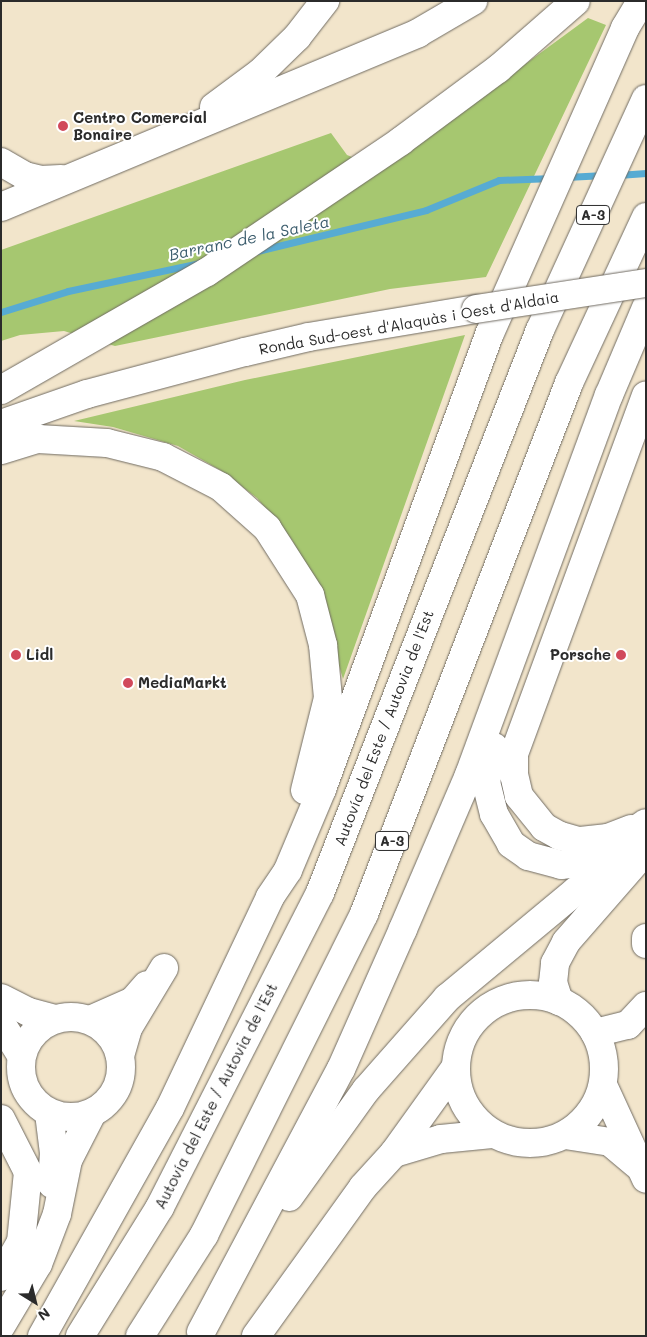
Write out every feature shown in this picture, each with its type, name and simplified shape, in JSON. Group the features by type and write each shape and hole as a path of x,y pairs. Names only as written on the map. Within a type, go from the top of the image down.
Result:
{"main road":[{"path":"163,140 260,73 297,37 325,1"},
{"path":"1,207 418,33 473,1"},
{"path":"7,387 207,272 401,141 498,70 576,1"},
{"path":"42,1336 170,1108 270,897 288,870 322,789 490,333 625,28 641,1"},
{"name":"Autovía del Este / Autovia de l'Est","path":"80,1336 160,1207 320,893 540,330 646,100"},
{"path":"1,162 25,176 41,180 70,178"},
{"name":"A-3","path":"140,1336 204,1234 364,914 569,383 598,325 646,217"},
{"name":"Ronda Sud-oest d'Alaquàs i Oest d'Aldaia","path":"1,424 96,392 309,337 646,283"},
{"path":"200,1334 341,1069 469,775 568,506 644,310"},
{"path":"646,396 520,734 514,775 520,796 530,812 544,827 560,836 596,840 646,822"},
{"path":"1,450 38,439 107,443 163,457 221,487 267,528 310,595 324,644 328,698 307,785 277,865 270,897"},
{"path":"568,506 564,550 489,760 486,782 489,797 500,829 511,844 528,856 561,865 598,856 646,822"},
{"path":"200,1334 291,1194 366,1090 447,998 576,891 646,850"},
{"path":"559,1001 553,983 555,963 566,942 646,850"},
{"path":"646,938 646,944"},
{"path":"90,1020 133,1000 164,968 128,1028 120,1056"},
{"path":"565,1135 591,1111 603,1085 604,1066 596,1033 579,1013 559,1001 528,996 511,997 489,1007 471,1023 460,1045 455,1068 457,1088 464,1106 476,1122 492,1134 516,1143 532,1143 565,1135 610,1142 643,1173"},
{"path":"1,998 29,1012 55,1019"},
{"path":"596,1033 628,1025 646,1006"},
{"path":"73,1016 90,1020 104,1029 114,1041 120,1056 121,1074 116,1090 106,1104 92,1113 78,1118 49,1114 34,1103 24,1089 20,1073 21,1055 28,1040 40,1027 55,1019 73,1016"},
{"path":"1,1022 21,1055"},
{"path":"256,1336 363,1188 394,1152 455,1068"},
{"path":"603,1085 643,1173"},
{"path":"1,1326 38,1264 57,1214 68,1160 92,1113"},
{"path":"38,1264 52,1194 54,1153 49,1114"},
{"path":"1,1119 28,1172 21,1242 1,1277"},
{"path":"394,1152 441,1139 492,1134"}],"green space":[{"path":"588,18 606,25 486,277 390,289 115,346 64,331 20,335 1,341 1,250 331,133 347,155 382,169"},
{"path":"465,335 343,679 314,581 292,540 257,498 220,470 178,446 113,427 74,421 245,380"}],"waterway":[{"path":"618,175 646,173"},
{"path":"566,177 605,175"},
{"name":"Barranc de la Saleta","path":"257,251 426,210 499,180 553,178"},
{"name":"Barranc de la Saleta","path":"1,312 68,291 200,263"}],"place":[{"name":"Centro Comercial Bonaire","path":"63,126"},
{"name":"Lidl","path":"16,655"},
{"name":"Porsche","path":"621,655"},
{"name":"MediaMarkt","path":"128,683"}]}
